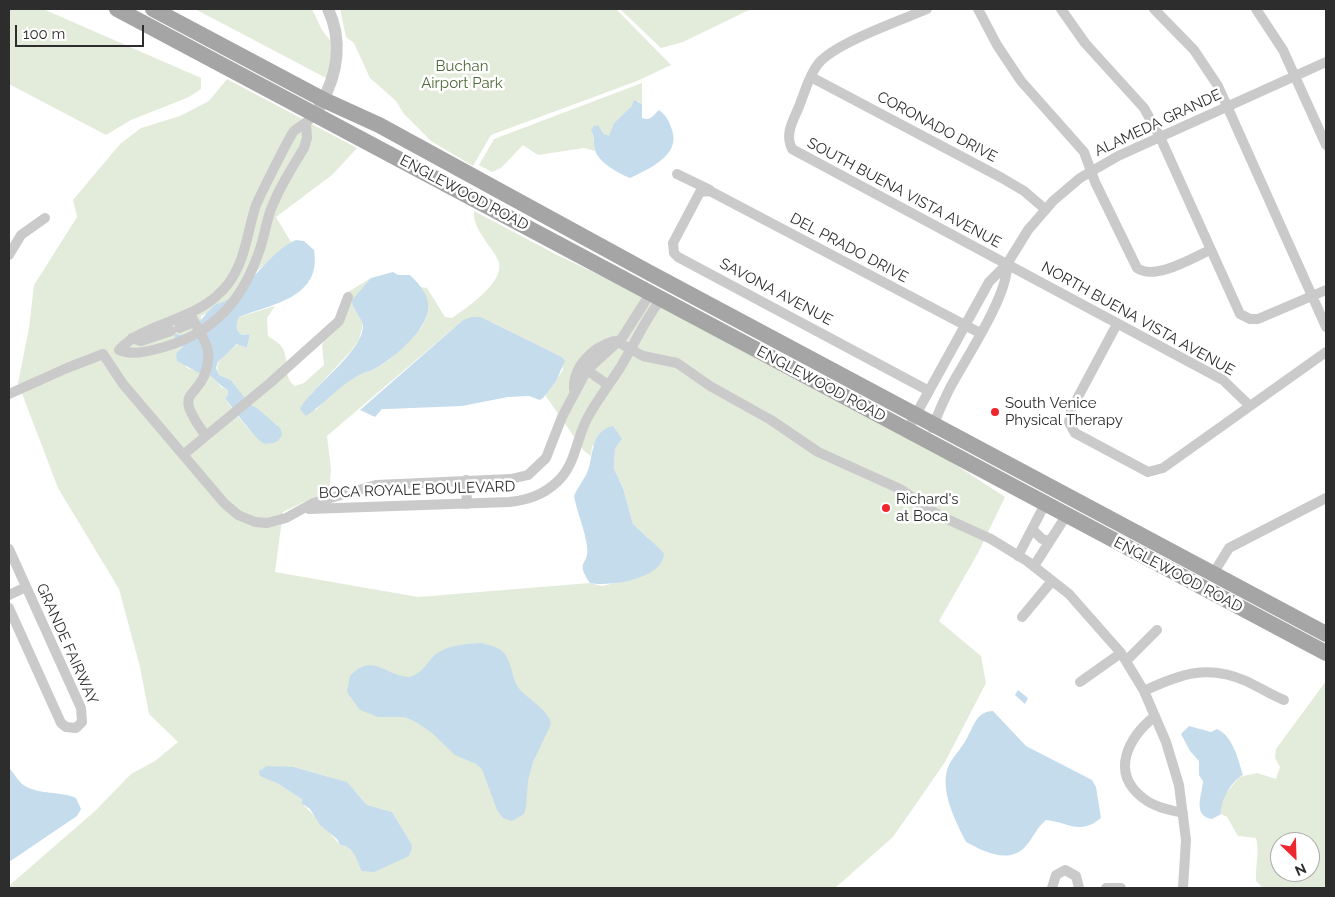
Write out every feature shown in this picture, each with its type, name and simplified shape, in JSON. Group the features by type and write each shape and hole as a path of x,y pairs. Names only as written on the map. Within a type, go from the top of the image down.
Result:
{"main road":[{"name":"ENGLEWOOD ROAD","path":"117,9 311,119 656,297 912,422"},
{"name":"ENGLEWOOD ROAD","path":"153,9 324,100 379,125 742,322 930,432 1055,510 1326,653"},
{"path":"656,297 657,290 670,291 727,322 742,322"},
{"name":"ENGLEWOOD ROAD","path":"930,432 1063,494 1326,634"},
{"path":"1055,510 1063,494"}],"street":[{"path":"119,350 128,354 154,344 192,318 217,297 229,283 242,260 256,205 294,131 311,119 324,100 333,81 337,59 336,32 328,9"},
{"name":"SOUTH BUENA VISTA AVENUE","path":"927,9 832,52 818,63 789,132 789,143 795,151 1007,264"},
{"path":"978,9 1013,70 1037,101 1082,148 1090,162 1092,171 1135,266 1148,273 1159,272 1210,250"},
{"path":"1061,9 1085,43 1138,100 1160,137 1237,309 1246,318 1254,320 1326,290"},
{"path":"1154,9 1201,58 1228,106 1326,326"},
{"path":"1256,9 1277,39 1326,145"},
{"name":"ALAMEDA GRANDE","path":"1007,264 1021,240 1045,209 1062,192 1092,171 1160,137 1326,62"},
{"name":"CORONADO DRIVE","path":"811,77 1002,178 1024,191 1045,209"},
{"path":"132,338 154,344 184,340 218,320 232,304 245,284 260,249 270,210 306,143 311,119"},
{"name":"DEL PRADO DRIVE","path":"677,174 965,327 980,333"},
{"name":"SAVONA AVENUE","path":"707,190 698,194 673,243 674,253 678,257 928,391"},
{"path":"9,255 25,231 46,218"},
{"path":"912,422 989,282 1007,264"},
{"path":"930,432 1008,274 1007,264"},
{"name":"NORTH BUENA VISTA AVENUE","path":"1007,264 1223,380 1250,406"},
{"path":"183,455 270,383 339,321 348,297"},
{"name":"BOCA ROYALE BOULEVARD","path":"103,354 124,384 224,504 238,515 254,522 268,523 313,503 376,485 511,479 528,475 546,458 574,391 587,370 620,340 656,297"},
{"name":"BOCA ROYALE BOULEVARD","path":"300,510 394,505 467,504 525,500 542,494 559,482 571,465 587,418 630,349 656,297"},
{"path":"192,318 207,348 208,361 203,377 188,398 187,406 191,416 206,436"},
{"path":"9,394 66,368 119,350 132,338 192,318"},
{"path":"1117,324 1070,412 1071,428 1077,435 1143,470 1153,472 1163,468 1326,352"},
{"path":"574,391 574,379 579,367 593,351 607,343 620,340 630,349 656,360 677,364 710,386 771,420 818,452 900,489 938,515 991,539 1034,566 1090,616 1124,657 1144,692 1174,763 1183,813 1186,865 1183,888"},
{"path":"587,370 608,385"},
{"path":"466,480 467,504"},
{"path":"1213,574 1229,548 1326,498"},
{"path":"1018,556 1032,529 1055,510"},
{"path":"1034,566 1050,540 1055,510"},
{"path":"1032,529 1042,539 1050,540"},
{"name":"GRANDE FAIRWAY","path":"9,549 82,712 82,722 76,728 66,728 61,723 9,608"},
{"path":"1022,617 1052,581"},
{"path":"9,595 26,587"},
{"path":"1080,682 1124,657 1157,630"},
{"path":"1144,692 1176,676 1205,672 1244,680 1284,700"},
{"path":"1155,716 1133,737 1126,757 1127,775 1142,797 1152,804 1183,813"},
{"path":"1052,888 1056,875 1065,870 1076,876 1079,888"},
{"path":"1106,888 1121,888"}],"green space":[{"path":"9,9 43,9 201,78 201,89 189,97 131,120 106,135 9,84"},
{"path":"195,9 312,9 322,30 333,44 328,79"},
{"name":"Buchan Airport Park","path":"340,9 616,9 671,65 637,81 491,135 473,166 431,141 404,114 396,101 370,78 354,43 346,37"},
{"path":"620,9 751,9 683,42 661,48"},
{"path":"227,79 357,148 332,175 276,217 291,242 250,277 231,299 214,306 208,313 201,316 201,328 175,338 183,347 176,353 187,368 214,376 221,387 228,390 228,395 225,398 239,418 264,442 270,444 277,425 267,419 257,408 250,406 231,380 219,375 218,370 219,361 238,344 247,348 250,334 242,335 238,331 239,317 275,306 267,318 268,336 278,343 284,351 288,377 295,386 304,383 324,365 322,345 348,292 371,278 353,306 363,324 359,340 310,395 307,401 316,410 332,392 358,375 377,368 389,360 421,328 428,312 428,307 421,287 427,288 445,317 452,318 474,302 490,287 499,271 499,263 477,226 474,219 474,211 557,255 648,298 916,439 1005,497 978,553 939,621 981,656 986,683 945,762 893,837 835,888 9,888 11,884 95,811 131,774 155,761 178,742 149,714 140,667 119,589 58,488 18,383 29,328 34,285 77,217 73,200 120,144 141,128 180,116 209,101","holes":["463,320 491,322 562,357 563,370 545,395 584,451 591,456 592,446 622,439 615,449 614,469 623,488 633,524 648,538 640,577 602,586 590,583 418,597 275,572 283,512 312,498 329,494 331,469 327,436","294,767 340,780 356,792 367,805 392,812 411,843 360,865 353,852 340,845 304,806 303,800 277,783"]},
{"path":"642,83 642,104 638,101 614,123 609,137 601,129 592,130 595,151 584,148 538,155 523,145 501,168 492,172 479,165 494,139"},
{"path":"1326,681 1326,888 1263,888 1256,881 1258,849 1256,838 1238,836 1227,817 1221,814 1222,802 1226,793 1239,777 1257,773 1276,779 1280,767 1275,758 1276,749"}],"water":[{"path":"634,100 642,104 642,118 648,119 659,110 664,114 670,124 674,139 668,154 662,160 630,178 600,159 595,150 591,130 594,126 598,125 604,134 609,136 614,123 632,106"},
{"path":"296,240 304,241 314,250 314,266 310,279 292,297 239,317 238,331 242,335 250,334 247,348 237,344 218,362 216,368 219,375 231,380 250,405 257,408 281,429 282,435 278,441 265,444 255,436 225,398 228,395 228,390 207,373 203,371 199,373 177,361 176,353 183,347 174,334 191,333 216,304 235,295 275,254"},
{"path":"393,272 398,275 410,275 424,291 428,303 428,312 419,330 394,356 376,368 350,380 306,416 300,409 306,400 347,357 361,334 363,324 353,306 352,300 371,278"},
{"path":"480,317 562,357 565,361 556,381 543,398 540,400 529,396 508,397 462,406 382,409 375,417 360,410 463,320"},
{"path":"613,426 622,439 615,449 614,469 623,488 633,524 664,553 662,562 646,575 610,584 590,583 583,570 587,547 574,496 589,468 596,440 605,429"},
{"path":"481,643 502,651 510,663 518,687 546,713 551,724 533,762 528,781 524,814 512,821 503,818 497,810 482,769 476,764 455,755 432,733 416,722 405,717 378,717 360,710 347,692 350,676 358,669 366,666 373,665 401,676 410,677 420,672 441,651 454,646"},
{"path":"1018,690 1028,698 1025,704 1015,695"},
{"path":"993,711 1026,746 1092,780 1096,787 1101,818 1080,827 1046,820 1024,848 1010,855 1003,856 987,852 966,842 950,805 947,794 946,774 951,761 966,740 977,719 983,714"},
{"path":"1189,726 1211,732 1217,729 1223,732 1231,742 1243,775 1235,781 1228,791 1222,803 1221,814 1212,819 1202,814 1200,809 1203,781 1199,775 1199,761 1190,751 1181,734"},
{"path":"267,766 294,767 347,782 367,805 392,812 411,843 412,848 409,856 374,872 362,871 352,851 340,845 337,839 320,825 310,809 301,803 303,800 277,783 260,776 259,771"},
{"path":"9,768 25,786 37,791 63,794 76,798 81,809 77,816 9,862"}],"place":[{"name":"South Venice Physical Therapy","path":"995,412"},
{"name":"Richard's at Boca","path":"886,508"}]}
